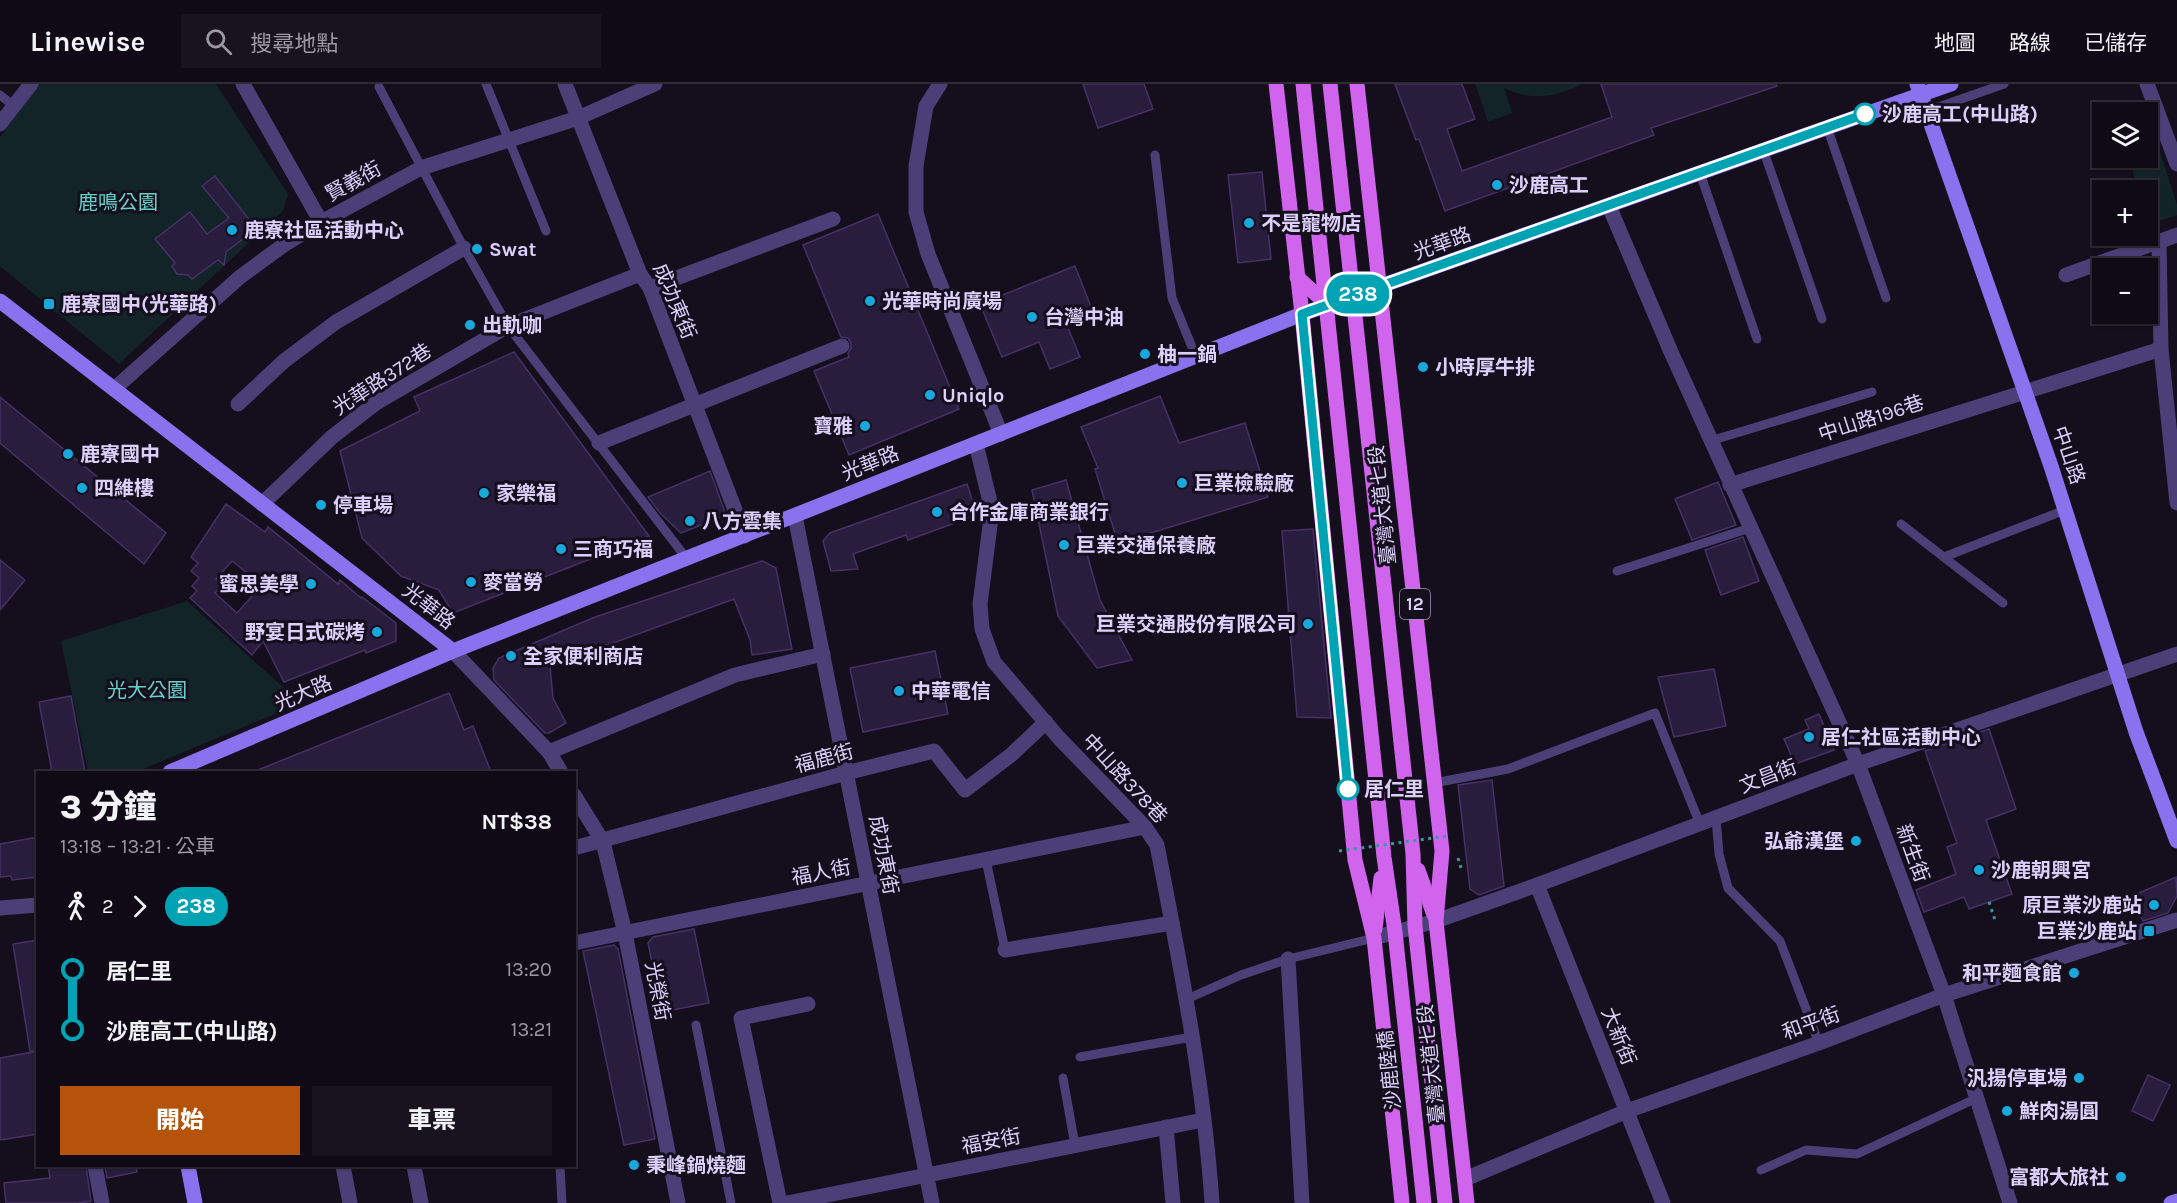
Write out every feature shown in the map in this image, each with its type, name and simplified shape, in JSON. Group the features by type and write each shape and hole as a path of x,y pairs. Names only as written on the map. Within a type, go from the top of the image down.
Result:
{"main road":[{"name":"臺灣大道七段","path":"1276,84 1302,314 1355,860 1374,938 1402,1203"},
{"name":"臺灣大道七段","path":"1303,84 1328,305 1384,857 1395,932"},
{"name":"臺灣大道七段","path":"1330,84 1413,854 1415,926"},
{"name":"臺灣大道七段","path":"1357,84 1442,851 1436,921 1467,1203"},
{"path":"1298,276 1328,305"},
{"name":"臺灣大道七段","path":"1413,854 1436,921"},
{"name":"臺灣大道七段","path":"1374,938 1384,857"},
{"name":"12","path":"1415,926 1445,1203"},
{"name":"沙鹿陸橋","path":"1395,932 1424,1203"}],"street":[{"path":"0,124 31,84"},
{"path":"243,84 321,222"},
{"name":"成功東街","path":"565,84 640,274 650,288 745,536"},
{"name":"賢義街","path":"114,388 240,277 285,244 321,222 421,168 578,118 655,84"},
{"path":"940,84 926,105 916,166 916,212 928,254 1001,434"},
{"name":"中山路","path":"1917,84 2066,510 2136,732 2177,841"},
{"name":"光華路","path":"0,301 453,651 1302,314 1952,84"},
{"path":"2147,84 2173,140 2177,164"},
{"name":"新生街","path":"1609,206 1710,441 1858,764 1944,995 2010,1203"},
{"path":"650,288 833,219"},
{"path":"2066,275 2177,235"},
{"path":"2159,242 2161,349 2177,502"},
{"path":"238,404 284,361 336,322 464,248"},
{"name":"光華路372巷","path":"262,504 332,437 376,403 508,326 640,274"},
{"path":"599,443 842,346"},
{"name":"中山路196巷","path":"1730,485 2161,349"},
{"name":"中山路378巷","path":"976,444 992,510 980,604 982,629 994,662 1059,738 1145,827 1157,845 1187,999 1210,1164 1212,1203"},
{"name":"成功東街","path":"795,516 932,1203"},
{"path":"453,651 549,752 560,771"},
{"name":"光大路","path":"172,771 453,651"},
{"path":"549,752 735,675 823,654"},
{"name":"文昌街","path":"1374,938 1436,921 1858,764 2177,654"},
{"name":"福鹿街","path":"576,848 934,751 965,790 1011,755 1046,722"},
{"name":"光榮街","path":"576,798 603,842 625,933 678,1203"},
{"name":"福人街","path":"576,943 1145,827"},
{"name":"大新街","path":"1537,885 1663,1203"},
{"path":"0,908 36,905"},
{"name":"和平街","path":"1465,1179 1627,1111 1819,1043 1944,995 2177,920"},
{"path":"1005,950 1172,923"},
{"path":"1288,958 1302,1203"},
{"path":"780,1203 741,1018 808,1004"},
{"name":"福安街","path":"787,1203 1203,1119"},
{"path":"1166,1128 1173,1203"},
{"path":"95,1167 102,1203"},
{"path":"188,1167 195,1203"},
{"path":"343,1167 350,1203"},
{"path":"414,1167 421,1203"},
{"path":"2171,1203 2177,1201"}],"lane":[{"path":"486,84 546,231"},
{"path":"1927,111 2004,84"},
{"path":"379,87 508,326 687,559"},
{"path":"0,95 14,106"},
{"path":"1827,127 1886,298"},
{"path":"1763,149 1822,319"},
{"path":"1155,155 1172,298 1196,357"},
{"path":"1700,173 1757,339"},
{"path":"1710,441 1872,392"},
{"path":"1944,557 2066,510"},
{"path":"1901,524 2003,603"},
{"path":"1617,571 1750,528"},
{"path":"1434,783 1508,769 1655,713 1700,824"},
{"path":"1716,818 1719,854 1728,888 1780,941 1819,1043"},
{"path":"986,860 1005,950"},
{"path":"1187,999 1241,975 1288,958 1374,938"},
{"path":"696,1025 731,1203"},
{"path":"1080,1057 1192,1037"},
{"path":"1063,1078 1075,1145"},
{"path":"1761,1170 1806,1150 1857,1154 1977,1098"},
{"path":"560,1167 562,1203"}],"path":[{"path":"1339,851 1448,836"},
{"path":"1989,902 1996,923"}],"green space":[{"name":"鹿鳴公園","path":"31,84 216,84 288,194 283,211 119,364 0,266 0,137 30,97"},
{"path":"1475,84 1582,84 1553,95 1543,96 1524,95 1504,88 1512,113 1488,122"},
{"path":"2158,145 2177,205 2177,215 2158,222 2158,180 2135,180 2132,168 2158,168"},
{"name":"光大公園","path":"187,601 301,703 138,771 88,771 61,641"}],"building":[{"path":"1083,84 1144,84 1153,109 1098,128"},
{"path":"1395,84 1462,84 1475,119 1447,129 1462,171 1612,117 1601,84 1776,84 1777,86 1651,128 1654,135 1445,211 1419,139 1416,140"},
{"path":"1262,172 1271,259 1238,263 1228,175"},
{"name":"鹿寮社區活動中心","path":"215,176 255,227 226,252 224,265 218,260 192,279 188,275 177,274 172,266 175,263 155,239 190,212 207,234 229,218 202,186"},
{"name":"光華時尚廣場","path":"878,214 959,409 849,455 814,371 849,357 851,343 848,338 841,337 803,245"},
{"name":"台灣中油","path":"1075,266 1093,312 1066,323 1080,357 1050,369 1039,342 1002,357 980,304"},
{"name":"家樂福","path":"514,352 649,536 453,613 439,590 401,576 362,538 340,451 420,411 414,397"},
{"name":"巨業檢驗廠","path":"1160,396 1179,443 1245,423 1268,497 1118,543 1095,469 1098,468 1081,427"},
{"name":"四維樓","path":"0,397 166,533 144,564 0,443"},
{"path":"710,471 726,515 681,533 660,513 648,497"},
{"name":"巨業交通保養廠","path":"1066,480 1100,600 1132,660 1097,668 1058,616 1032,490"},
{"path":"1718,482 1736,525 1692,540 1675,499"},
{"path":"967,484 977,515 908,540 906,535 853,554 858,569 831,571 823,541 830,533"},
{"path":"226,504 265,532 268,527 338,584 340,580 396,623 396,641 366,653 365,650 284,682 263,641 252,655 190,598 197,591 192,586 199,578 191,571 198,563 191,557","holes":["232,561 262,585 237,613 215,593 222,585 216,579"]},
{"name":"巨業交通股份有限公司","path":"1313,529 1331,718 1297,717 1282,531"},
{"path":"1743,537 1759,581 1721,595 1705,550"},
{"path":"0,560 25,580 0,610"},
{"path":"762,561 776,568 792,649 752,655 750,640 734,599 550,666 553,698 566,723 549,733 545,733 494,680 493,668 499,658 595,617"},
{"name":"中華電信","path":"935,651 948,714 863,732 850,668"},
{"path":"1714,669 1726,726 1674,737 1658,677"},
{"path":"449,693 464,730 473,726 491,771 255,771"},
{"path":"71,696 85,771 52,771 39,702"},
{"name":"居仁社區活動中心","path":"1819,714 1834,750 1795,764 1784,739 1809,729 1805,720"},
{"path":"1989,729 2016,809 1986,820 2012,894 1969,909 1964,897 1924,912 1916,890 1956,874 1947,847 1957,843 1925,751"},
{"path":"1492,780 1504,886 1479,895 1470,889 1458,785"},
{"path":"36,837 36,877 12,880 11,876 0,877 0,844"},
{"name":"原巨業沙鹿站","path":"2176,877 2177,896 2168,913 2143,921 2132,896"},
{"path":"694,929 709,1003 662,1012 648,943 653,937"},
{"path":"36,940 36,1051 30,1051 13,944"},
{"path":"614,945 618,949 655,1139 624,1145 583,951"},
{"path":"36,1051 36,1134 0,1140 0,1058"},
{"path":"2148,1075 2170,1085 2153,1121 2132,1111"},
{"path":"48,1167 86,1167 91,1201 6,1203 4,1183 50,1178"},
{"path":"105,1167 136,1167 137,1172 107,1178"}],"bus line":[{"name":"238","path":"1348,789 1302,314 1865,114"}],"place":[{"name":"沙鹿高工(中山路)","path":"1865,114"},
{"name":"沙鹿高工","path":"1497,185"},
{"name":"不是寵物店","path":"1249,223"},
{"name":"鹿寮社區活動中心","path":"232,230"},
{"name":"Swat","path":"477,249"},
{"name":"光華時尚廣場","path":"870,301"},
{"name":"鹿寮國中(光華路)","path":"49,304"},
{"name":"台灣中油","path":"1032,317"},
{"name":"出軌咖","path":"470,325"},
{"name":"柚一鍋","path":"1145,354"},
{"name":"小時厚牛排","path":"1423,367"},
{"name":"Uniqlo","path":"930,395"},
{"name":"寶雅","path":"865,426"},
{"name":"鹿寮國中","path":"68,454"},
{"name":"巨業檢驗廠","path":"1182,483"},
{"name":"四維樓","path":"82,488"},
{"name":"家樂福","path":"484,493"},
{"name":"停車場","path":"321,505"},
{"name":"合作金庫商業銀行","path":"937,512"},
{"name":"八方雲集","path":"690,521"},
{"name":"巨業交通保養廠","path":"1064,545"},
{"name":"三商巧福","path":"561,549"},
{"name":"麥當勞","path":"471,582"},
{"name":"蜜思美學","path":"311,584"},
{"name":"巨業交通股份有限公司","path":"1308,624"},
{"name":"野宴日式碳烤","path":"377,632"},
{"name":"全家便利商店","path":"511,656"},
{"name":"中華電信","path":"899,691"},
{"name":"居仁社區活動中心","path":"1809,737"},
{"name":"居仁里","path":"1348,789"},
{"name":"弘爺漢堡","path":"1856,841"},
{"name":"沙鹿朝興宮","path":"1979,870"},
{"name":"原巨業沙鹿站","path":"2154,905"},
{"name":"巨業沙鹿站","path":"2149,931"},
{"name":"和平麵食館","path":"2074,973"},
{"name":"汎揚停車場","path":"2079,1078"},
{"name":"鮮肉湯圓","path":"2007,1111"},
{"name":"秉峰鍋燒麵","path":"634,1165"},
{"name":"富都大旅社","path":"2121,1177"}]}
